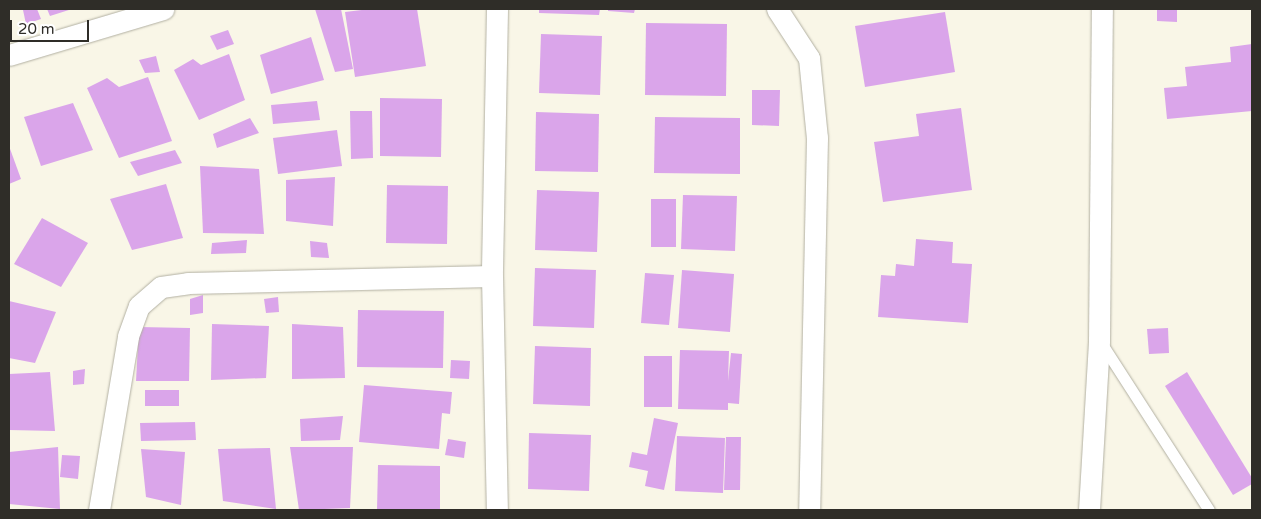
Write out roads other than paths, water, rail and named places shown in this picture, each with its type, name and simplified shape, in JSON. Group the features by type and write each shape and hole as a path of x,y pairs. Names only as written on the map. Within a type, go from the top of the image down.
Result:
{"street":[{"path":"9,55 163,9"},
{"path":"497,9 492,276 497,510"},
{"path":"778,9 809,58 817,138 810,510"},
{"path":"1089,510 1099,340 1102,9"},
{"path":"99,510 128,336 139,306 161,287 188,283 492,276"}],"lane":[{"path":"1099,340 1209,510"}]}
